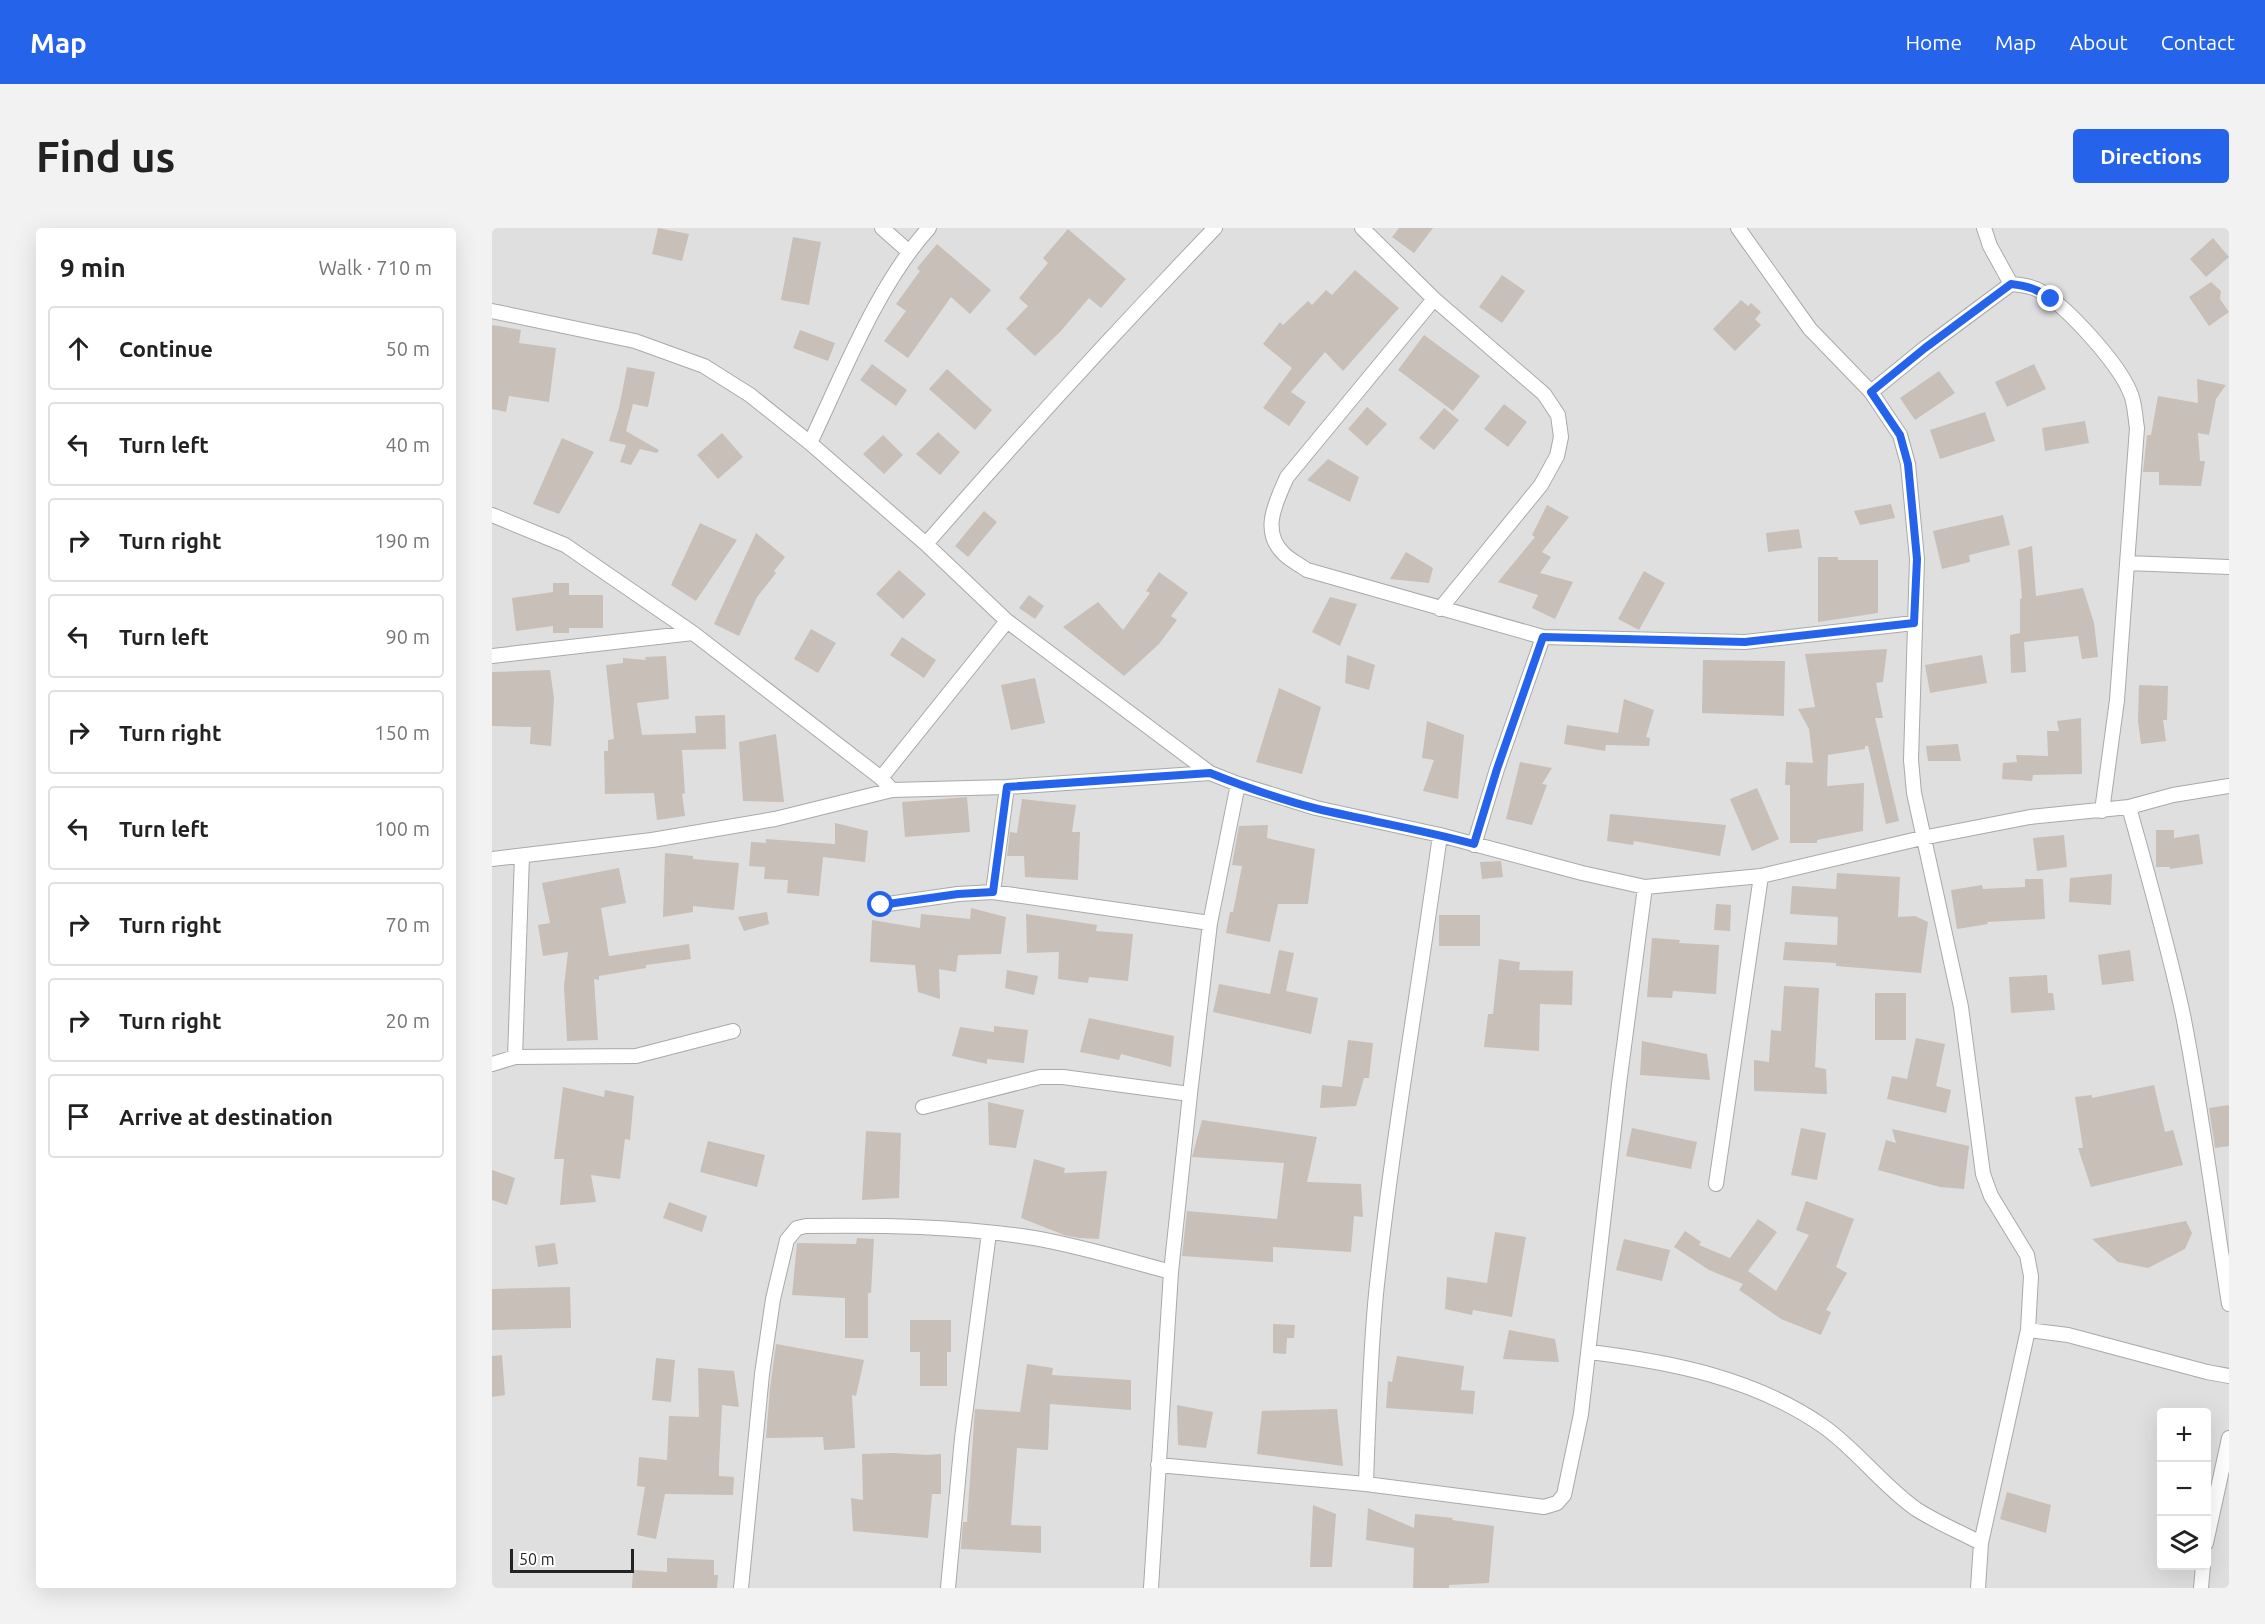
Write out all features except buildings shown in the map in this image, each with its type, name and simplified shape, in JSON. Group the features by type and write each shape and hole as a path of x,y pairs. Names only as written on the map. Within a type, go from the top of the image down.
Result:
{"street":[{"path":"882,228 908,251"},
{"path":"810,442 866,325 908,251 929,228"},
{"path":"926,544 1095,354 1215,228"},
{"path":"1362,228 1434,299 1544,394 1558,415 1561,437 1557,456 1540,484 1440,609"},
{"path":"1738,228 1810,329 1871,392 1900,435 1908,464 1917,559 1911,760 1914,793 1922,838 1939,900 1961,1007 1983,1174 1991,1196 2027,1254 2031,1276 2028,1330 1981,1543 1978,1588"},
{"path":"1984,228 1990,246 2011,284"},
{"path":"1871,392 1925,348 2011,284 2027,286 2040,291 2064,309 2121,373 2131,394 2137,428 2117,700 2102,811"},
{"path":"1434,299 1287,477 1270,520 1273,540 1284,554 1307,570 1543,637 1745,642 1914,623"},
{"path":"492,312 635,341 704,366 750,395 810,442 926,544 1007,621 1210,773 1316,808 1440,835 1582,873 1646,887 1761,876 1922,838 2030,817 2129,807 2173,795 2229,786"},
{"path":"492,515 565,545 693,633 881,778 892,790"},
{"path":"2127,563 2229,567"},
{"path":"881,778 1007,621"},
{"path":"492,656 693,633"},
{"path":"1474,844 1497,769 1543,637"},
{"path":"492,859 652,840 775,819 892,790 1007,787 1210,773"},
{"path":"1151,1588 1171,1272 1190,1094 1209,923 1238,784"},
{"path":"993,892 1007,787"},
{"path":"2129,807 2182,1012 2229,1304"},
{"path":"1366,1484 1368,1402 1385,1209 1440,835"},
{"path":"514,1057 522,856"},
{"path":"1716,1184 1761,876"},
{"path":"1158,1465 1366,1484 1544,1507 1557,1503 1564,1495 1581,1414 1590,1352 1619,1084 1646,887"},
{"path":"881,905 958,894 993,892 1209,923"},
{"path":"492,1064 514,1057 636,1056 733,1031"},
{"path":"922,1107 1040,1077 1063,1077 1190,1094"},
{"path":"741,1588 765,1353 773,1299 787,1240 797,1228 882,1225 989,1233 1095,1251 1171,1272"},
{"path":"948,1588 962,1438 989,1233"},
{"path":"2028,1330 2068,1335 2229,1376"},
{"path":"1590,1352 1639,1358 1698,1370 1786,1403 1825,1427 1916,1508 1981,1543"},
{"path":"2211,1520 2229,1437"},
{"path":"2201,1588 2203,1570"}],"shaded area":[{"path":"492,228 2229,228 2229,1588 492,1588"}],"route":[{"path":"881,905 958,894 993,892 1007,787 1210,773 1316,808 1474,844 1497,769 1543,637 1745,642 1914,623 1917,559 1908,464 1900,435 1871,392 1925,348 2011,284 2027,286 2051,299"}]}
